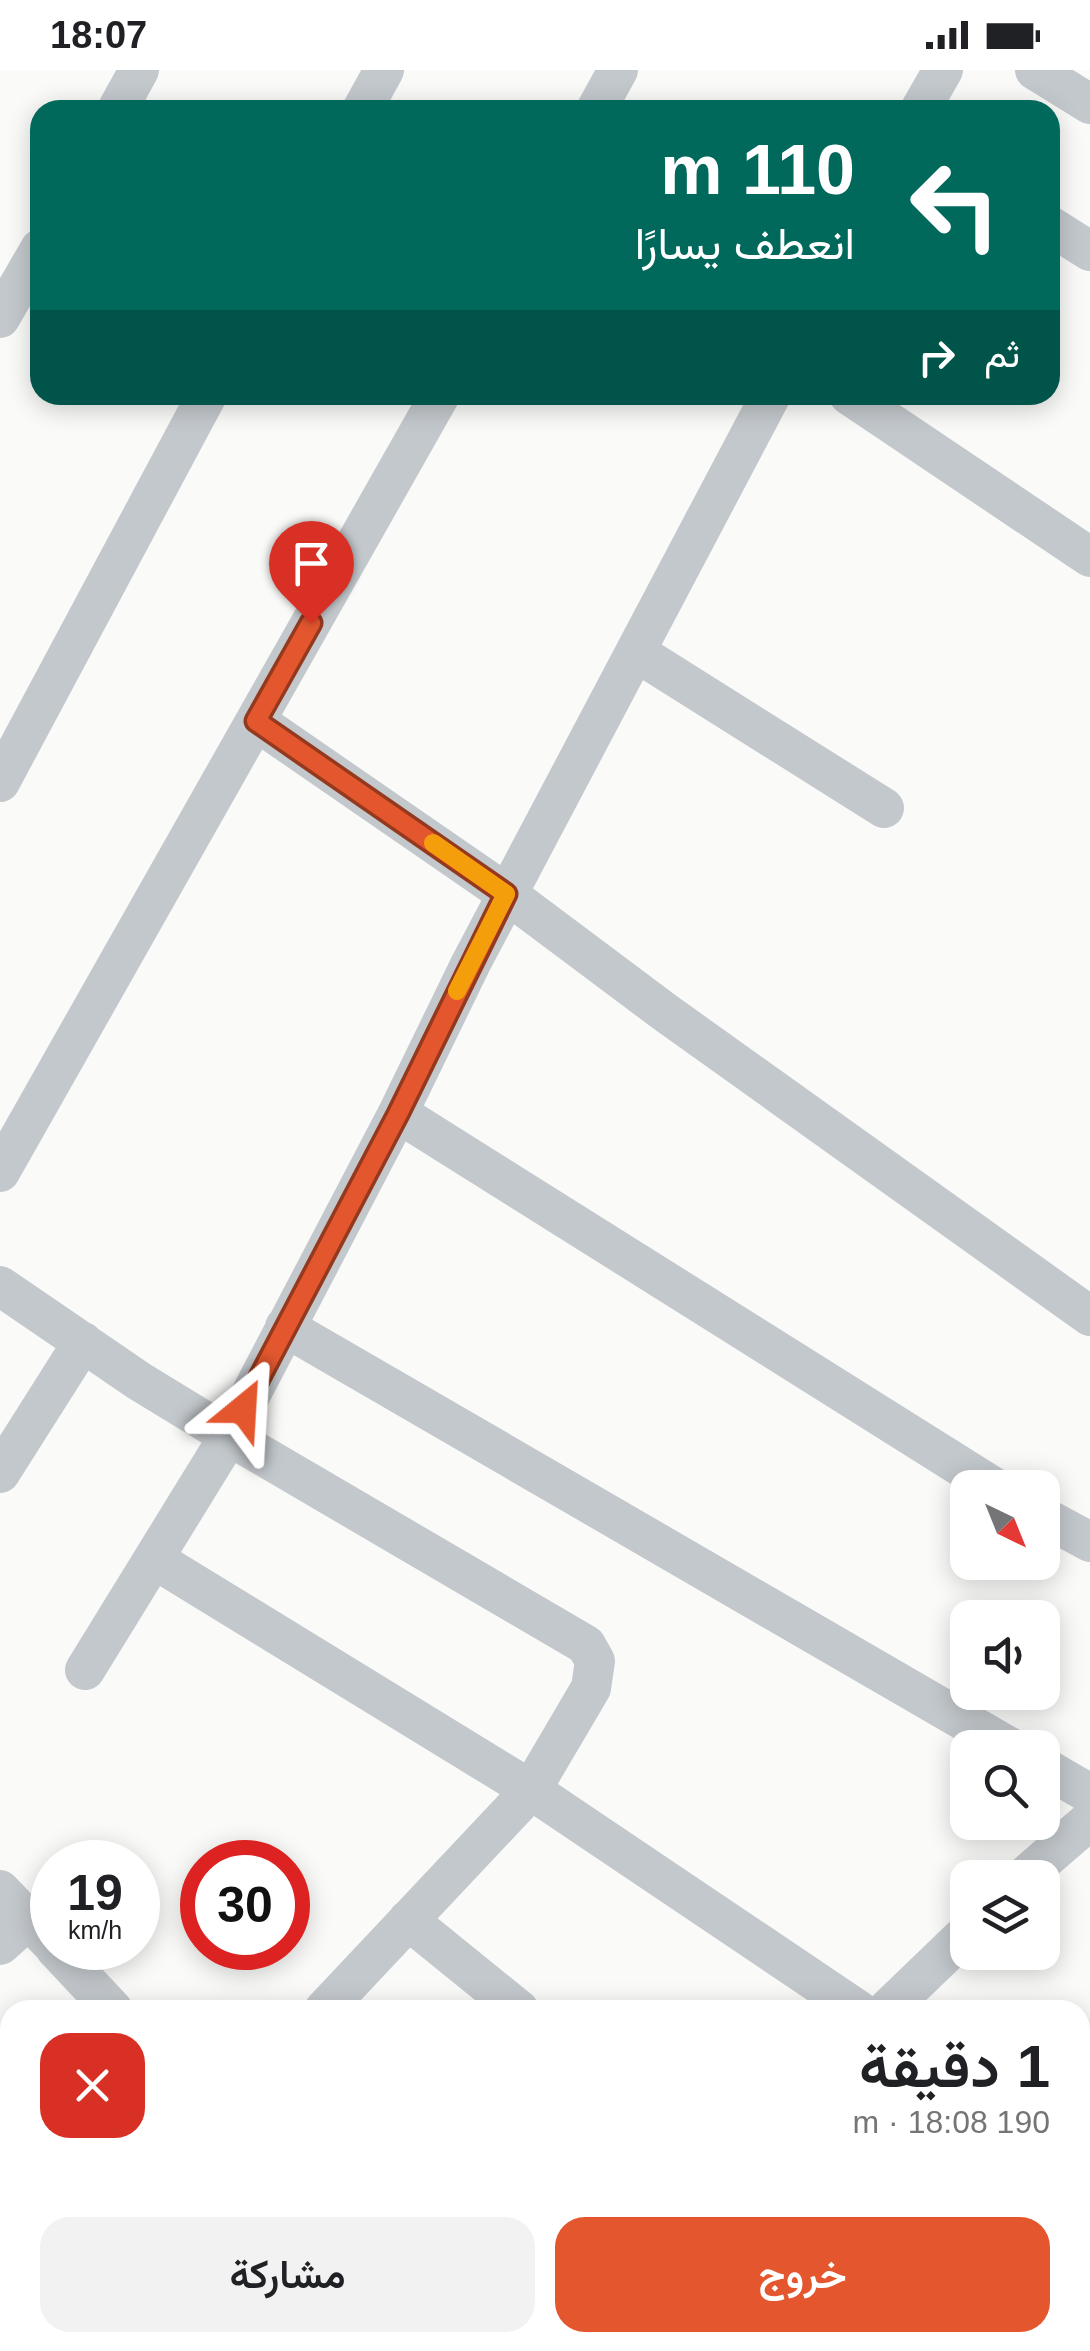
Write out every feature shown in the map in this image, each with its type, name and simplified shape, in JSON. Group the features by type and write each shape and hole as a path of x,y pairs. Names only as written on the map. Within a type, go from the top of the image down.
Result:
{"street":[{"path":"122,100 139,70"},
{"path":"368,100 384,70"},
{"path":"602,100 618,70"},
{"path":"926,100 942,70"},
{"path":"1035,70 1090,104"},
{"path":"1060,232 1090,250"},
{"path":"0,318 30,266"},
{"path":"0,782 202,405"},
{"path":"0,1172 434,405"},
{"path":"86,1670 229,1436 398,1114 506,894 766,405"},
{"path":"864,405 1090,557"},
{"path":"636,652 884,808"},
{"path":"256,721 506,894 666,1014 1090,1316"},
{"path":"398,1114 965,1470"},
{"path":"0,1286 229,1436 586,1645 596,1661 592,1688 530,1790 333,2000"},
{"path":"285,1327 980,1730"},
{"path":"0,1473 83,1342"},
{"path":"154,1559 530,1790 843,2000"},
{"path":"1060,1776 1090,1794"},
{"path":"1044,1860 1090,1820"},
{"path":"0,1890 30,1933"},
{"path":"408,1920 507,2000"},
{"path":"897,2000 950,1949"},
{"path":"68,1970 102,2000"}],"slow traffic":[{"path":"433,843 506,894 457,991"}],"route":[{"path":"243,1409 398,1114 506,894 256,721 311,623"}]}
